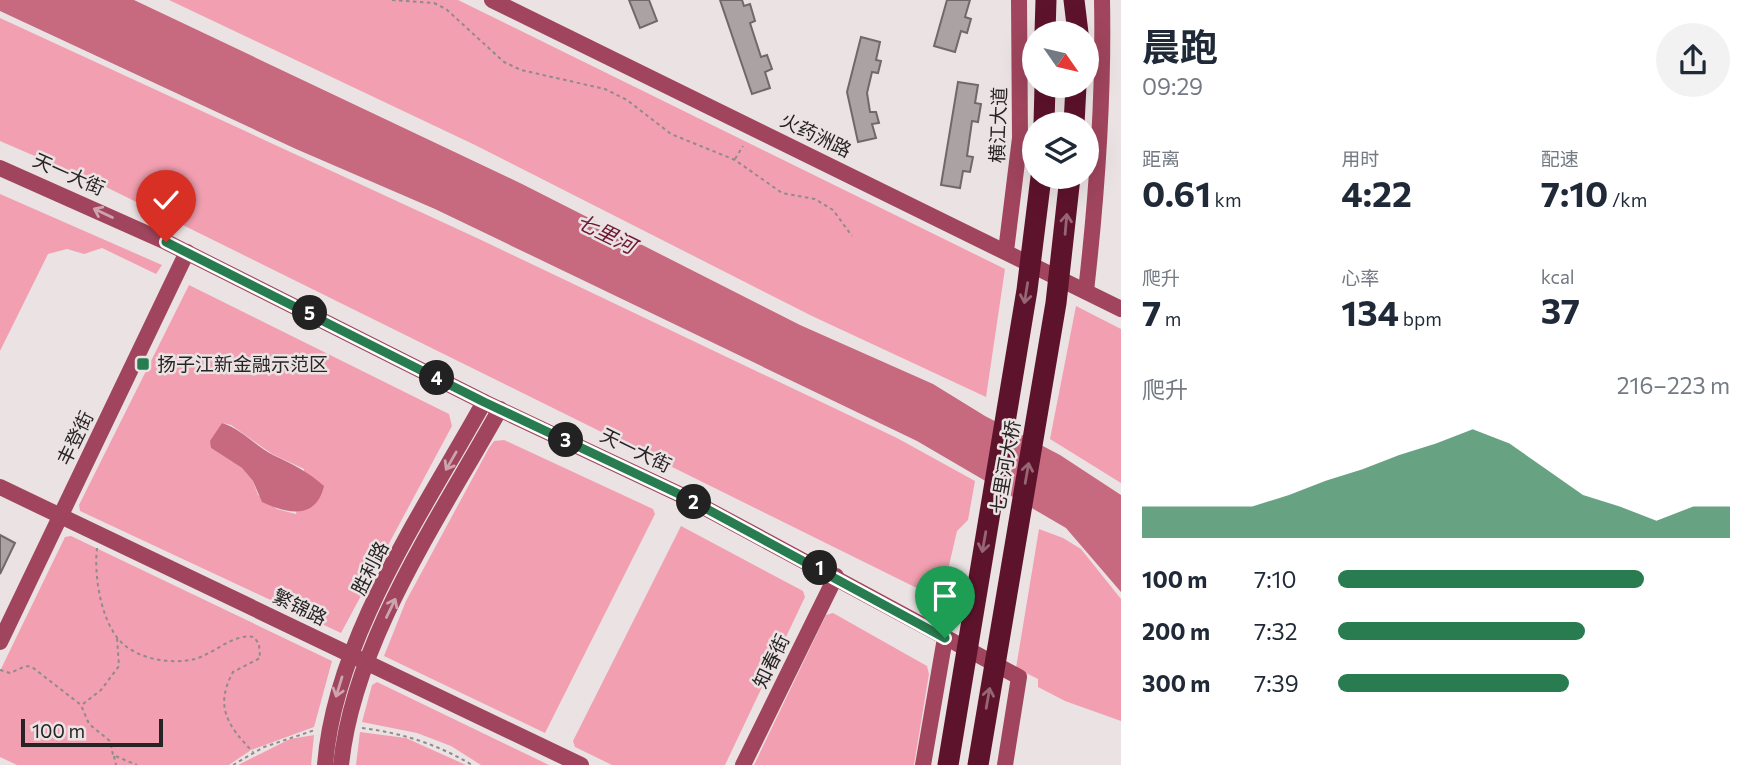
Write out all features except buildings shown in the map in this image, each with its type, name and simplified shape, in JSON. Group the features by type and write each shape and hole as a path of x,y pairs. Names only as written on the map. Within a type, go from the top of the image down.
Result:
{"highway":[{"path":"1074,0 1077,21"},
{"path":"1079,21 1080,0"},
{"name":"七里河大桥","path":"948,765 1027,290 1040,189"},
{"name":"七里河大桥","path":"978,765 1056,303 1069,189"}],"street":[{"name":"火药洲路","path":"492,0 1121,309"},
{"name":"横江大道","path":"1006,251 1020,138 1019,0"},
{"path":"1086,290 1097,188 1103,61 1102,0"},
{"name":"天一大街","path":"0,168 187,252 484,402 681,495 836,576 945,638"},
{"name":"丰登街","path":"0,642 187,252"},
{"name":"胜利路","path":"325,765 337,694 357,658 390,572 484,402"},
{"path":"341,765 357,658 408,575 500,409"},
{"name":"繁锦路","path":"0,487 581,765"},
{"name":"知春街","path":"743,765 836,576"},
{"path":"923,765 945,638 1019,677 1005,765"}],"path":[{"path":"392,0 434,3 466,25 504,62 521,69 606,89 644,111 671,134 735,160 782,193 815,200 833,210 852,236"},
{"path":"735,160 743,146"},
{"path":"81,705 101,690 119,666 116,637 95,567 97,548"},
{"path":"116,637 149,657 178,661 213,652 245,635 254,637 259,644 260,658 233,672 223,697 224,710 234,731 253,752"},
{"path":"1,670 10,673 26,666 32,667 81,705 89,724 110,741 116,765"},
{"path":"361,728 403,734 428,742 472,765"},
{"path":"233,765 253,752 315,730"},
{"path":"113,755 137,765"}],"shaded area":[{"path":"169,0 458,0 1005,269 986,397 812,316 475,145"},
{"path":"0,18 477,238 897,438 975,481 968,520 957,531 941,600 106,187 0,141"},
{"path":"0,194 162,265 156,274 102,248 84,254 67,249 48,254 0,351"},
{"path":"189,285 449,414 452,426 341,633 80,511 79,505","holes":["222,423 231,425 272,454 304,469 296,514 277,509 258,495 253,481 242,468 211,448"]},
{"path":"1076,306 1121,329 1121,483 1050,439"},
{"path":"504,440 653,509 655,514 545,733 384,656 406,601 489,448 494,441"},
{"path":"681,526 803,591 805,597 725,765 612,765 575,747 573,741"},
{"path":"1039,529 1063,538 1081,549 1121,599 1121,721 1065,701 1038,687 1038,679 1016,668"},
{"path":"71,536 332,661 314,727 251,750 229,765 17,765 0,757 0,671 65,537"},
{"path":"833,613 927,666 929,674 914,765 754,765 826,615"},
{"path":"377,682 549,765 481,765 451,746 417,733 362,722 372,685"},
{"path":"360,732 406,738 466,765 356,765"},
{"path":"314,735 311,765 238,765 290,739"}],"water":[{"name":"七里河","path":"0,0 134,0 522,184 800,325 933,384 985,416 1060,455 1121,495 1121,592 1066,528 917,441 435,209 296,149 0,11"},
{"path":"222,423 236,429 266,451 305,472 324,486 315,505 300,511 291,511 262,502 253,481 242,468 211,448 210,441"}],"place":[{"name":"扬子江新金融示范区","path":"143,364"}],"route":[{"path":"166,242 484,402 681,495 836,576 945,638"}]}
